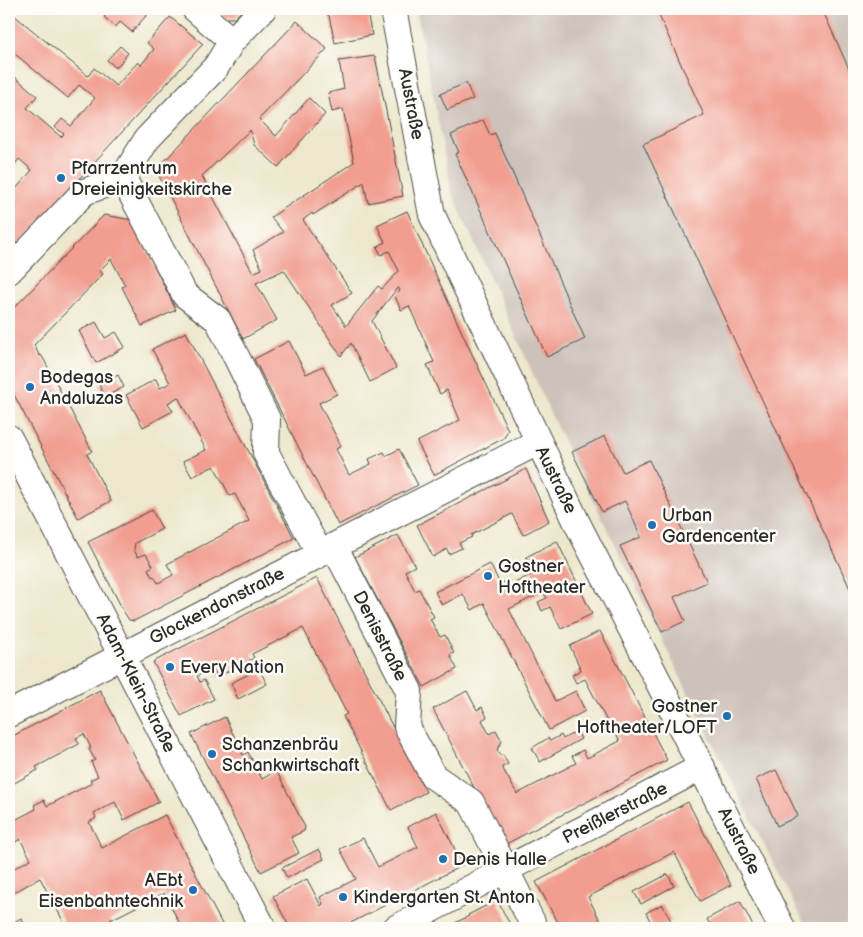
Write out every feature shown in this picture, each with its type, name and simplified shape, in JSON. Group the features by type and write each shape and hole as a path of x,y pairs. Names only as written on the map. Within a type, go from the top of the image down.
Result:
{"street":[{"path":"196,9 232,41"},
{"path":"9,271 84,192 123,178 147,139 216,68 232,41 263,9"},
{"name":"Austraße","path":"393,9 432,215 578,525 782,928"},
{"name":"Denisstraße","path":"123,178 185,295 218,320 267,419 266,453 327,550 409,691 407,727 434,776 471,802 532,922 533,928"},
{"name":"Adam-Klein-Straße","path":"9,438 263,928"},
{"name":"Glockendonstraße","path":"9,714 538,442"},
{"name":"Preißlerstraße","path":"396,928 702,768"}],"shaded area":[{"path":"416,9 854,9 854,928 807,928 736,790 552,417 452,193"}],"building":[{"path":"105,9 152,9 132,32 120,22 116,27 104,17 108,12"},
{"path":"215,9 243,9 235,18 225,18"},
{"path":"321,9 366,9 372,35 335,43 329,16"},
{"path":"656,9 822,9 854,80 854,597 643,144 704,115"},
{"path":"9,11 88,76 94,68 116,86 138,62 141,65 154,49 147,43 170,17 203,44 9,255 9,197 32,170 19,159 9,172 9,72 37,96 27,108 61,137 64,134 55,127 62,119 71,126 95,98 79,85 68,98 9,49"},
{"path":"297,21 327,49 259,119 276,136 309,98 325,114 278,167 254,145 250,130 202,176 253,273 262,269 253,250 283,232 271,217 354,162 343,109 332,112 328,93 344,89 339,61 375,56 403,196 368,203 364,182 303,220 352,293 332,305 346,326 378,286 382,289 399,271 389,251 381,255 377,247 385,242 377,225 407,211 508,430 504,438 434,475 417,442 460,420 447,390 440,394 427,365 434,362 409,306 401,310 395,296 400,291 398,287 372,321 396,368 370,382 351,343 341,356 284,270 256,283 277,320 243,339 156,170"},
{"path":"120,46 128,53 116,68 107,60"},
{"path":"466,83 473,99 447,110 440,94"},
{"path":"483,120 490,135 495,133 585,339 547,357 455,154 459,152 451,135"},
{"path":"104,215 132,220 176,310 142,326 122,287 125,285 111,259 99,271 103,274 34,345 39,355 42,356 92,451 87,454 111,501 78,518 9,385 9,313"},
{"path":"96,322 105,338 116,332 125,347 96,363 79,331"},
{"path":"186,332 294,538 134,621 129,620 124,612 88,542 152,510 162,529 135,543 134,550 138,557 146,554 153,566 148,569 158,583 173,575 167,564 249,521 235,494 230,496 214,466 192,477 183,461 206,450 178,397 168,403 173,411 143,427 126,395 156,379 160,388 170,383 152,349"},
{"path":"289,341 306,374 323,366 337,394 319,403 341,446 336,449 349,475 371,464 369,459 384,452 386,456 399,449 418,485 338,525 254,359"},
{"path":"118,375 124,387 105,397 99,385"},
{"path":"605,436 623,472 649,460 707,582 674,597 685,621 662,632 620,546 641,537 625,501 602,512 572,452"},
{"path":"526,469 549,521 523,535 512,514 459,543 462,548 449,554 447,549 433,557 417,525"},
{"path":"398,535 415,566 405,571 415,591 419,589 434,617 430,619 440,637 445,635 454,653 450,655 457,669 424,687 355,557"},
{"path":"557,541 592,614 561,629 550,607 542,611 538,602 547,598 543,592 509,609 555,701 576,691 585,711 549,730 484,603 472,610 463,594 442,605 435,592 490,564 500,584 509,580 511,585 534,573 526,557"},
{"path":"317,578 426,792 391,810 343,716 347,714 303,628 252,654 254,658 217,677 213,668 197,676 200,682 204,680 214,699 181,716 153,662"},
{"path":"600,631 667,760 504,845 433,709 467,691 477,710 482,707 487,717 482,720 489,734 496,730 502,741 497,750 501,756 503,755 508,764 502,767 517,794 576,763 572,756 583,750 587,758 620,741 612,726 610,727 585,679 576,683 572,675 581,670 570,646"},
{"path":"259,669 267,684 238,699 231,683"},
{"path":"100,690 159,802 124,820 115,802 94,813 96,818 89,822 102,848 165,815 224,928 182,928 164,893 110,920 115,928 67,928 40,878 9,895 9,871 31,859 20,839 13,844 9,836 9,829 14,826 11,822 36,809 34,805 44,800 47,806 92,783 90,780 98,776 91,762 95,760 89,749 91,748 84,734 76,738 79,744 36,767 38,770 9,786 9,738"},
{"path":"225,717 243,755 248,752 262,779 274,772 278,774 305,827 304,831 291,837 299,853 261,872 191,734"},
{"path":"577,731 581,739 540,762 532,748 548,738 550,741 561,735 563,739"},
{"path":"776,770 798,816 777,826 756,779"},
{"path":"688,802 731,885 700,901 674,852 588,897 604,928 570,928 568,925 561,928 536,882"},
{"path":"436,812 463,865 341,928 290,928 273,896 307,879 321,906 323,904 320,897 356,879 340,849 363,838 378,867 418,847 408,827"},
{"path":"319,849 324,859 287,878 282,868"},
{"path":"668,874 674,886 641,904 634,892"},
{"path":"497,900 512,928 445,928 469,916"},
{"path":"740,901 754,928 712,928 707,919"},
{"path":"662,904 671,921 658,928 654,928 646,913"},
{"path":"21,918 26,928 9,928 9,925"}],"place":[{"name":"Pfarrzentrum Dreieinigkeitskirche","path":"61,178"},
{"name":"Bodegas Andaluzas","path":"30,387"},
{"name":"Urban Gardencenter","path":"652,525"},
{"name":"Gostner Hoftheater","path":"488,576"},
{"name":"Every Nation","path":"170,667"},
{"name":"Gostner Hoftheater/LOFT","path":"727,716"},
{"name":"Schanzenbräu Schankwirtschaft","path":"212,754"},
{"name":"Denis Halle","path":"443,859"},
{"name":"AEbt Eisenbahntechnik","path":"193,890"},
{"name":"Kindergarten St. Anton","path":"343,897"}]}
